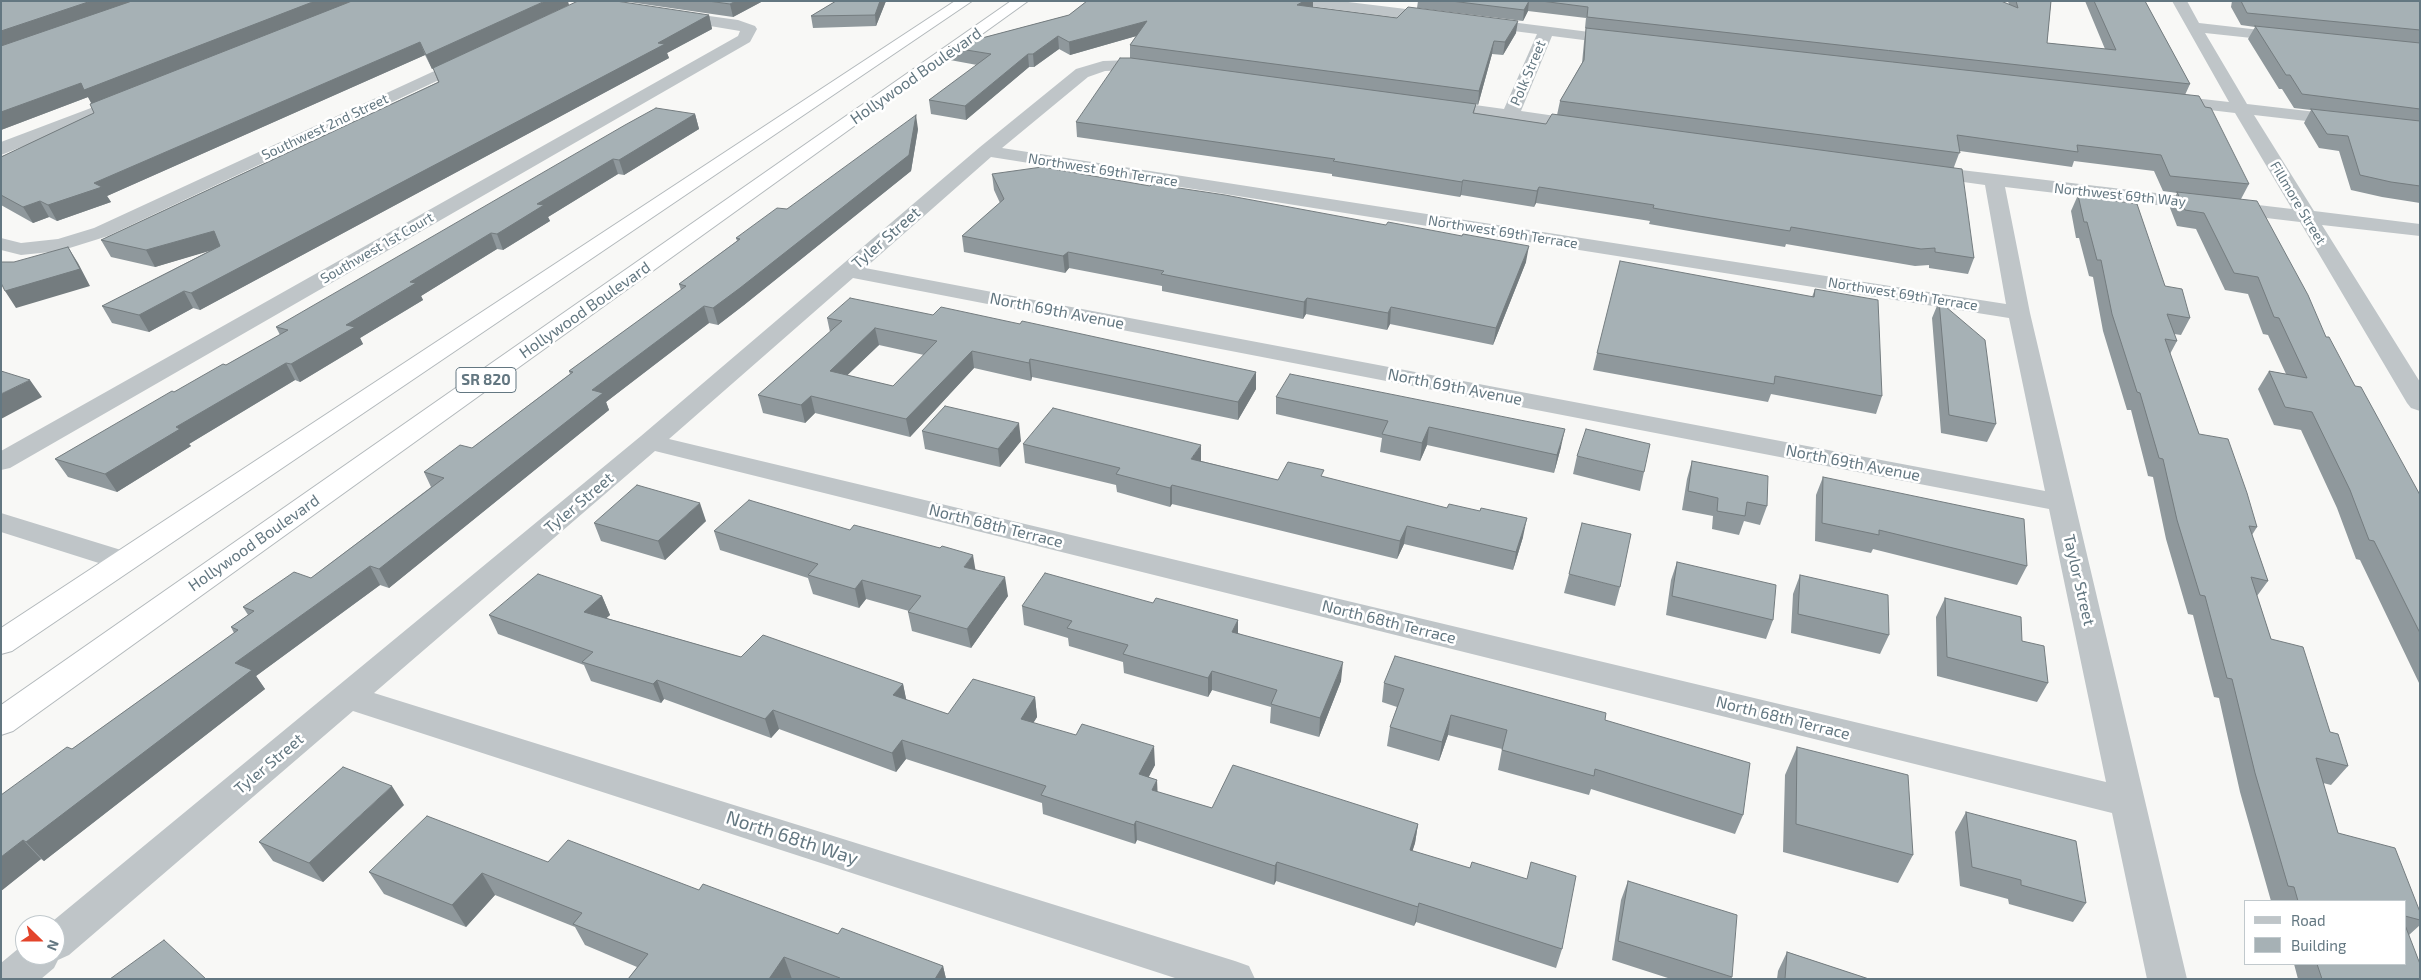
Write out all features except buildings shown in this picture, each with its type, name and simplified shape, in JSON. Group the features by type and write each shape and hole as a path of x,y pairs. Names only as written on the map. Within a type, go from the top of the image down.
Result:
{"highway":[{"name":"Hollywood Boulevard","path":"1,643 965,1"},
{"name":"Hollywood Boulevard","path":"1,722 1022,1"}],"street":[{"path":"1302,1 1384,6 1546,31 1641,42"},
{"name":"Fillmore Street","path":"2179,1 2305,215 2420,403"},
{"name":"Southwest 1st Court","path":"1,462 744,39 749,29 738,25 654,13"},
{"path":"2194,27 2302,38"},
{"name":"Polk Street","path":"1510,115 1546,31"},
{"name":"Southwest 2nd Street","path":"1,244 22,249 60,245 101,232 480,54"},
{"name":"Tyler Street","path":"65,935 650,442 987,151 1082,73 1103,66 1132,65 1170,70"},
{"path":"1,149 146,92"},
{"path":"2155,99 2420,129"},
{"path":"1423,103 1599,127"},
{"name":"Northwest 69th Terrace","path":"987,151 2019,313"},
{"name":"Northwest 69th Way","path":"1915,170 1994,181 2305,215 2420,230"},
{"name":"Taylor Street","path":"1994,181 2019,313 2167,979"},
{"name":"North 69th Avenue","path":"848,271 2062,503"},
{"path":"2396,362 2420,366"},
{"name":"North 68th Terrace","path":"650,442 2128,802"},
{"path":"1,522 124,561"},
{"name":"North 68th Way","path":"349,697 1235,979"},
{"path":"12,979 28,965"}]}
